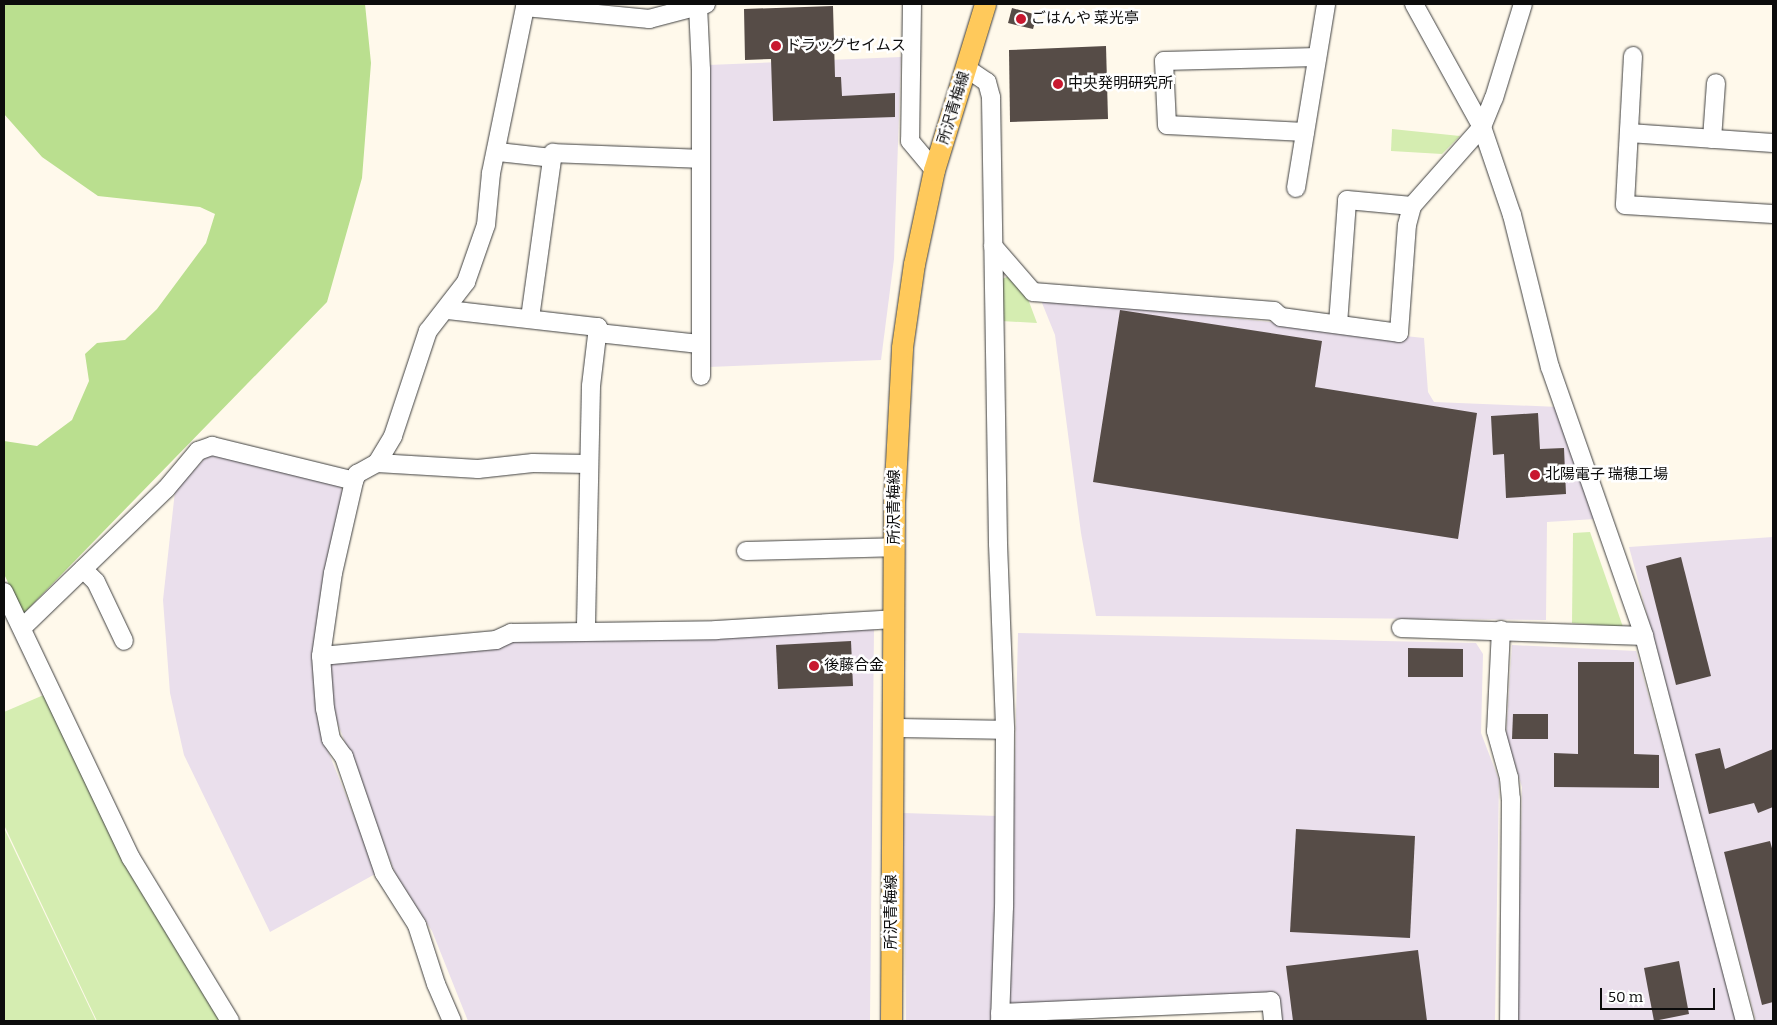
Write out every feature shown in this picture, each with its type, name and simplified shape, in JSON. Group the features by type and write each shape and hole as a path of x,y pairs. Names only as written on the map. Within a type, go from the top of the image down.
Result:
{"main road":[{"name":"所沢青梅線","path":"891,1021 896,422 902,347 914,264 934,170 985,4"}],"street":[{"path":"912,4 910,141 934,170"},
{"path":"1296,188 1326,4"},
{"path":"1414,4 1482,127 1512,216 1550,367 1644,636 1745,1021"},
{"path":"993,246 1033,292 1274,311 1281,317 1399,333 1407,225 1412,206 1482,127 1494,98 1523,4"},
{"path":"452,1021 417,925 384,873 344,756 331,739 321,679 321,656 333,573 354,481 357,474 377,463 392,436 428,331 448,310 466,282 486,225 491,173 498,152 525,7 650,19 702,5 702,334 699,344 701,376"},
{"path":"1633,56 1625,205 1773,214"},
{"path":"1305,132 1167,125 1164,61 1317,57"},
{"path":"966,68 987,82 991,97 1005,730 1000,1017 1271,1001 1273,1021"},
{"path":"1712,139 1716,83"},
{"path":"1629,133 1773,143"},
{"path":"498,152 552,158"},
{"path":"530,318 553,153 701,160"},
{"path":"1338,324 1347,200 1412,206"},
{"path":"448,310 598,327 591,386 586,630"},
{"path":"598,334 699,344"},
{"path":"22,628 166,488 198,451 212,446 354,481"},
{"path":"377,463 478,469 533,464 588,464"},
{"path":"746,551 894,547"},
{"path":"83,569 96,582 124,641"},
{"path":"4,592 131,858 230,1021"},
{"path":"321,656 496,640 511,633 586,630 716,630 894,619"},
{"path":"1401,628 1644,636"},
{"path":"1501,630 1496,731 1510,778 1511,799 1509,1021"},
{"path":"893,728 1005,730"}],"shaded area":[{"path":"901,57 894,259 881,360 709,367 708,65"},
{"path":"1040,298 1424,338 1428,392 1434,402 1559,407 1595,519 1547,522 1546,620 1096,616 1081,533 1055,335"},
{"path":"217,452 339,484 345,496 315,654 324,741 377,873 270,932 184,755 170,693 163,600 175,491 205,458"},
{"path":"1773,537 1773,1021 1756,1021 1629,547"},
{"path":"874,628 870,1021 468,1021 432,931 395,873 332,708 330,662 513,640"},
{"path":"1018,633 1476,643 1483,654 1481,733 1499,780 1495,1021 1278,1021 1276,992 1009,1004"},
{"path":"1512,645 1636,651 1739,1021 1517,1021 1522,787 1506,736"},
{"path":"903,813 998,816 991,1021 906,1021"}],"green space":[{"path":"4,4 365,4 371,63 362,178 327,302 23,614 4,574 4,441 37,446 72,420 89,381 85,354 97,343 125,340 157,309 206,243 215,214 200,207 98,196 42,157 4,114"},
{"path":"1392,129 1460,136 1442,154 1391,151"},
{"path":"1011,275 1028,299 1037,323 1001,321 1000,280"},
{"path":"1590,532 1623,627 1572,623 1573,533"},
{"path":"46,694 221,1021 97,1021 4,825 4,712"},
{"path":"4,828 96,1021 4,1021"}],"building":[{"path":"833,6 835,77 841,77 842,96 895,93 895,117 773,121 771,59 745,60 744,9"},
{"path":"1012,8 1037,15 1033,29 1008,23"},
{"name":"中央発明研究所","path":"1106,46 1108,119 1010,122 1009,50"},
{"path":"1120,310 1322,341 1315,387 1477,413 1458,539 1093,482"},
{"name":"北陽電子 瑞穂工場","path":"1538,413 1540,449 1564,448 1566,494 1506,498 1504,454 1493,455 1491,416"},
{"path":"1681,557 1711,676 1676,685 1646,566"},
{"path":"851,641 853,686 778,689 776,645"},
{"path":"1408,648 1463,649 1463,677 1408,677"},
{"path":"1578,662 1634,662 1634,754 1659,755 1659,788 1554,787 1554,753 1578,754"},
{"path":"1513,714 1548,714 1548,739 1512,739"},
{"path":"1720,748 1725,769 1773,749 1773,807 1758,813 1754,803 1709,814 1695,754"},
{"path":"1296,829 1415,836 1410,938 1290,932"},
{"path":"1770,841 1773,852 1773,1002 1762,1005 1724,852"},
{"path":"1418,950 1427,1021 1293,1021 1286,966"},
{"path":"1679,961 1689,1014 1654,1021 1644,968"}],"place":[{"name":"ごはんや 菜光亭","path":"1021,19"},
{"name":"ドラッグセイムス","path":"776,46"},
{"name":"中央発明研究所","path":"1058,84"},
{"name":"北陽電子 瑞穂工場","path":"1535,475"},
{"name":"後藤合金","path":"814,666"}]}
